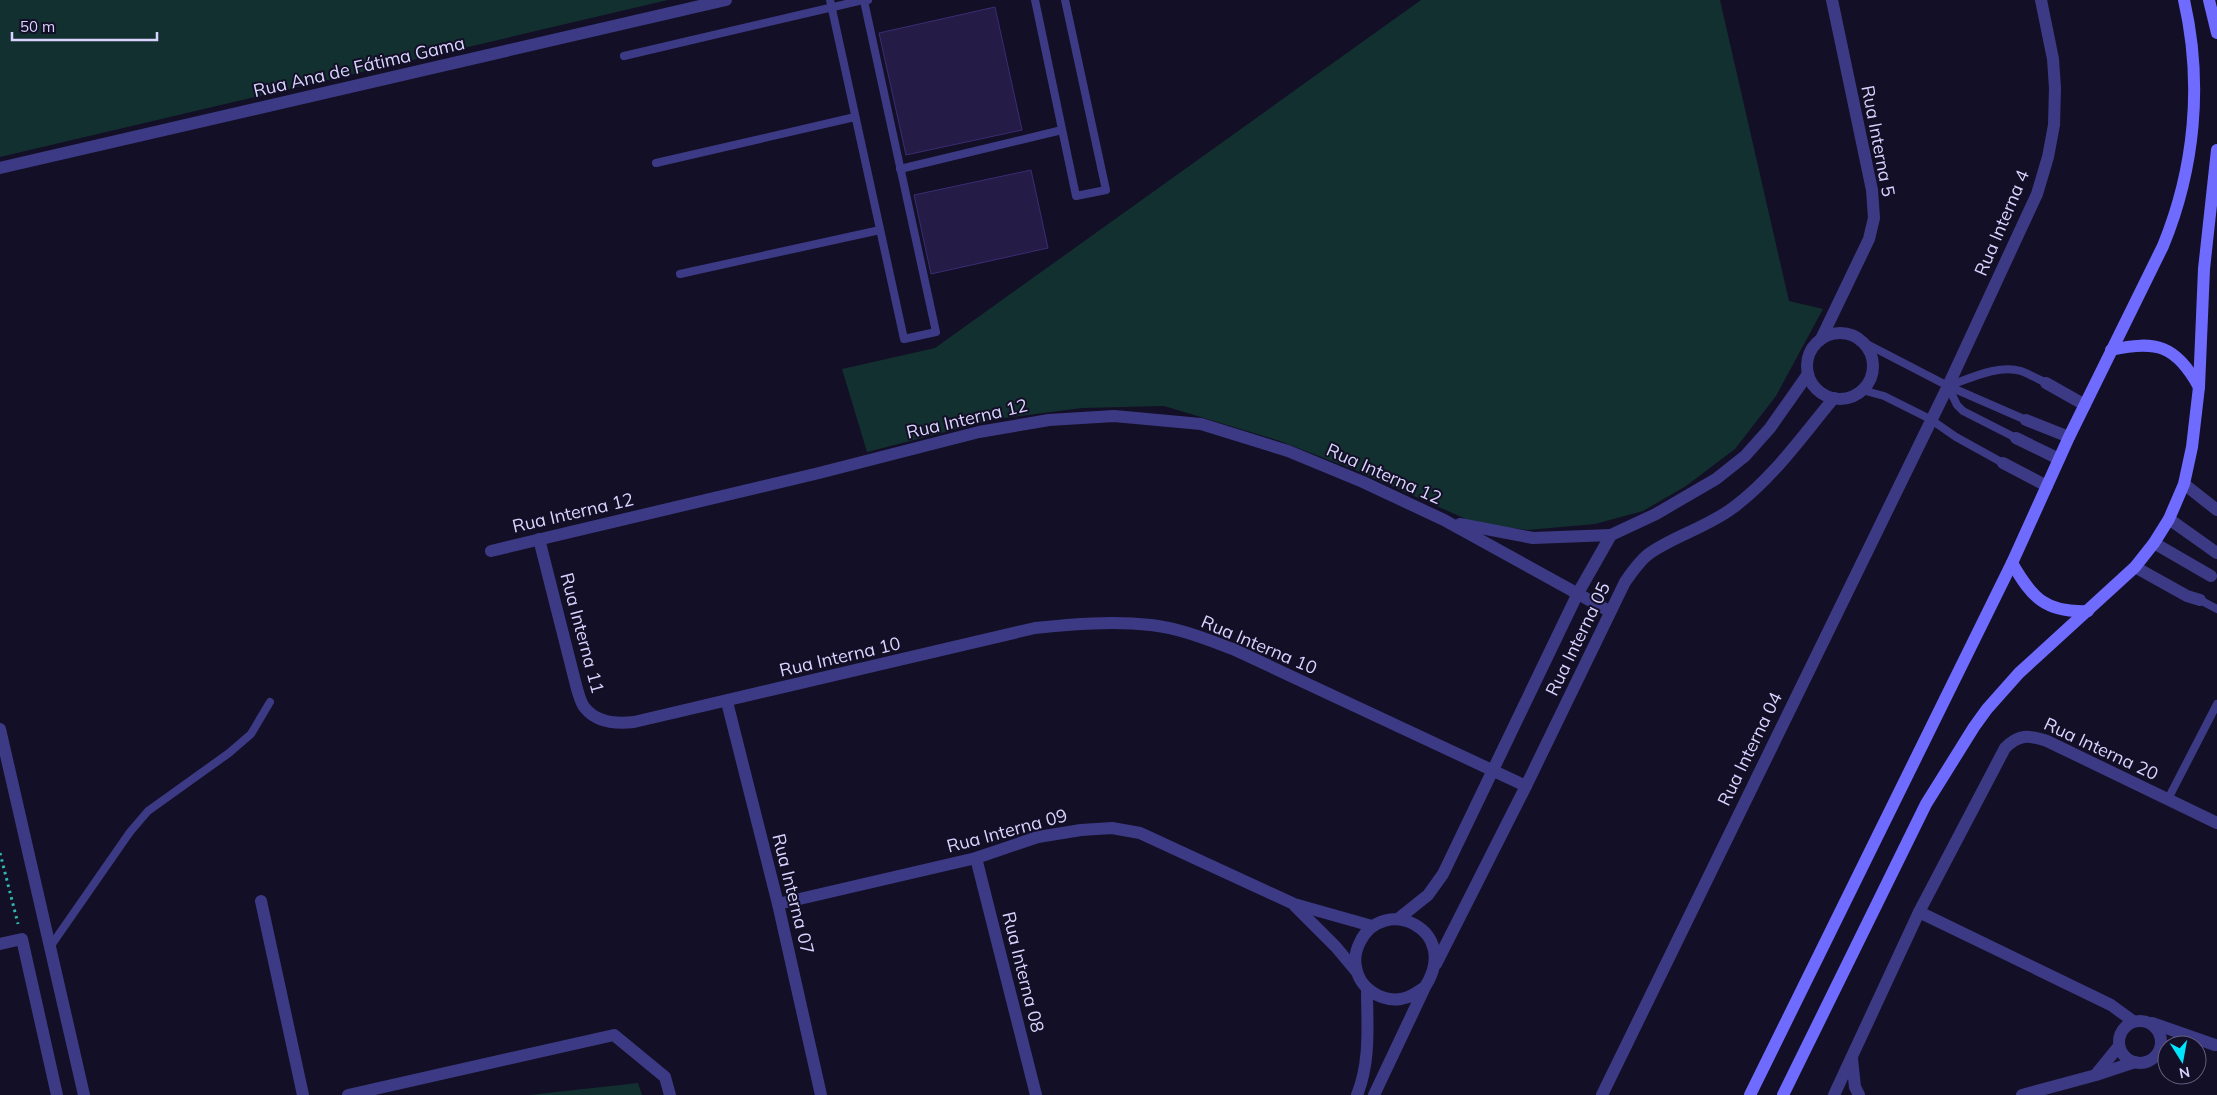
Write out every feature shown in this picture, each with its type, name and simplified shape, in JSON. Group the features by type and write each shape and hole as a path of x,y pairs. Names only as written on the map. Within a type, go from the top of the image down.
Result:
{"main road":[{"path":"1750,1095 2012,563 2069,437 2163,246 2175,217 2184,187 2190,154 2196,95 2188,17 2184,0"},
{"path":"2209,0 2217,33"},
{"path":"1783,1095 1926,804 1986,709 2019,673 2135,567 2154,543 2169,519 2184,484 2192,446 2199,387 2204,269 2217,150"},
{"path":"2111,350 2135,344 2163,348 2184,363 2199,387"},
{"path":"2012,563 2029,590 2037,599 2048,606 2072,612 2088,611"}],"street":[{"name":"Rua Ana de Fátima Gama","path":"0,168 726,0"},
{"name":"Rua Interna 5","path":"1821,339 1869,239 1874,218 1872,190 1832,0"},
{"name":"Rua Interna 4","path":"1930,418 1948,386 2037,194 2048,157 2054,125 2056,88 2053,59 2041,0"},
{"path":"1835,333 1850,334 1863,342 1871,353 1873,366 1870,380 1862,390 1844,398 1834,398 1817,390 1808,374 1807,364 1809,354 1814,346 1821,339 1835,333"},
{"path":"1611,535 1656,514 1707,484 1745,456 1770,428 1808,374"},
{"path":"2046,383 2085,405"},
{"name":"Rua Interna 05","path":"1436,964 1526,786 1609,610 1625,582 1649,554 1706,525 1734,507 1778,467 1834,398"},
{"name":"Rua Interna 12","path":"491,551 810,476 979,432 1049,420 1114,416 1201,424 1288,451 1363,482 1444,520 1609,610"},
{"name":"Rua Interna 04","path":"1602,1095 1930,418"},
{"path":"2026,420 2069,437"},
{"path":"2016,438 2059,459"},
{"path":"2004,463 2047,486"},
{"path":"2184,484 2217,510"},
{"path":"2169,519 2217,553"},
{"name":"Rua Interna 12","path":"1444,520 1488,531 1533,538 1611,535"},
{"name":"Rua Interna 05","path":"1398,919 1428,895 1443,874 1578,593 1611,535"},
{"name":"Rua Interna 11","path":"539,539 577,689 585,708 605,721 616,724 634,722 727,702"},
{"path":"2154,543 2214,577"},
{"path":"2135,567 2187,596 2200,600"},
{"name":"Rua Interna 10","path":"727,702 1035,628 1080,623 1153,625 1193,634 1233,649 1526,786"},
{"name":"Rua Interna 07","path":"727,702 778,904 822,1095"},
{"path":"0,729 84,1095"},
{"name":"Rua Interna 20","path":"1834,1095 1919,912 2005,748 2013,740 2022,736 2031,736 2046,741 2217,823"},
{"name":"Rua Interna 09","path":"778,904 976,858 1038,838 1081,830 1112,828 1140,833 1294,904 1372,926"},
{"name":"Rua Interna 08","path":"976,858 1036,1095"},
{"path":"261,901 303,1095"},
{"name":"Rua Interna 09","path":"1294,904 1336,947 1356,971"},
{"path":"1919,912 2111,1005 2133,1021 2149,1023 2216,1045"},
{"path":"1374,1095 1432,976 1436,964 1435,951 1430,939 1422,929 1411,922 1398,919 1372,926 1363,936 1357,948 1355,961 1356,971 1366,988 1389,1000 1402,999 1414,995 1425,987"},
{"path":"0,944 22,939 57,1095"},
{"path":"1357,1095 1368,1051 1366,988"},
{"path":"2096,1075 2119,1046 2121,1032 2111,1005"},
{"path":"2121,1032 2133,1021"},
{"path":"2149,1023 2155,1027 2161,1041 2156,1055 2151,1060"},
{"path":"348,1095 614,1035 665,1077 670,1095"},
{"path":"2119,1046 2126,1057 2135,1062"},
{"path":"1852,1057 1855,1087 1859,1095"},
{"path":"2022,1095 2096,1075 2135,1062 2157,1058"}],"lane":[{"path":"624,56 831,4 865,0 936,332 904,339 831,4"},
{"path":"1035,0 1076,196 1106,190 1065,0"},
{"path":"656,163 856,117"},
{"path":"900,169 1062,130"},
{"path":"680,274 880,230"},
{"path":"1863,342 1948,386 2026,420"},
{"path":"1948,386 1996,370 2019,370 2046,383"},
{"path":"1948,386 1957,405 1963,411 2016,438"},
{"path":"1862,390 1884,396 1930,418 1956,437 2004,463"},
{"path":"2200,600 2217,609"},
{"path":"50,947 130,832 148,811 229,754 251,734 270,702"},
{"path":"2168,799 2217,704"}],"path":[{"path":"0,853 22,939"}],"green space":[{"path":"0,0 668,0 0,157"},
{"path":"1421,0 1720,0 1789,301 1823,309 1776,396 1735,449 1686,486 1643,511 1595,524 1528,530 1475,523 1355,470 1277,440 1164,406 1082,408 996,419 867,452 842,369 935,348"},
{"path":"638,1083 642,1095 529,1095"}],"building":[{"path":"995,7 1022,130 906,155 879,33"},
{"path":"1031,170 1048,248 931,274 914,195"}]}
